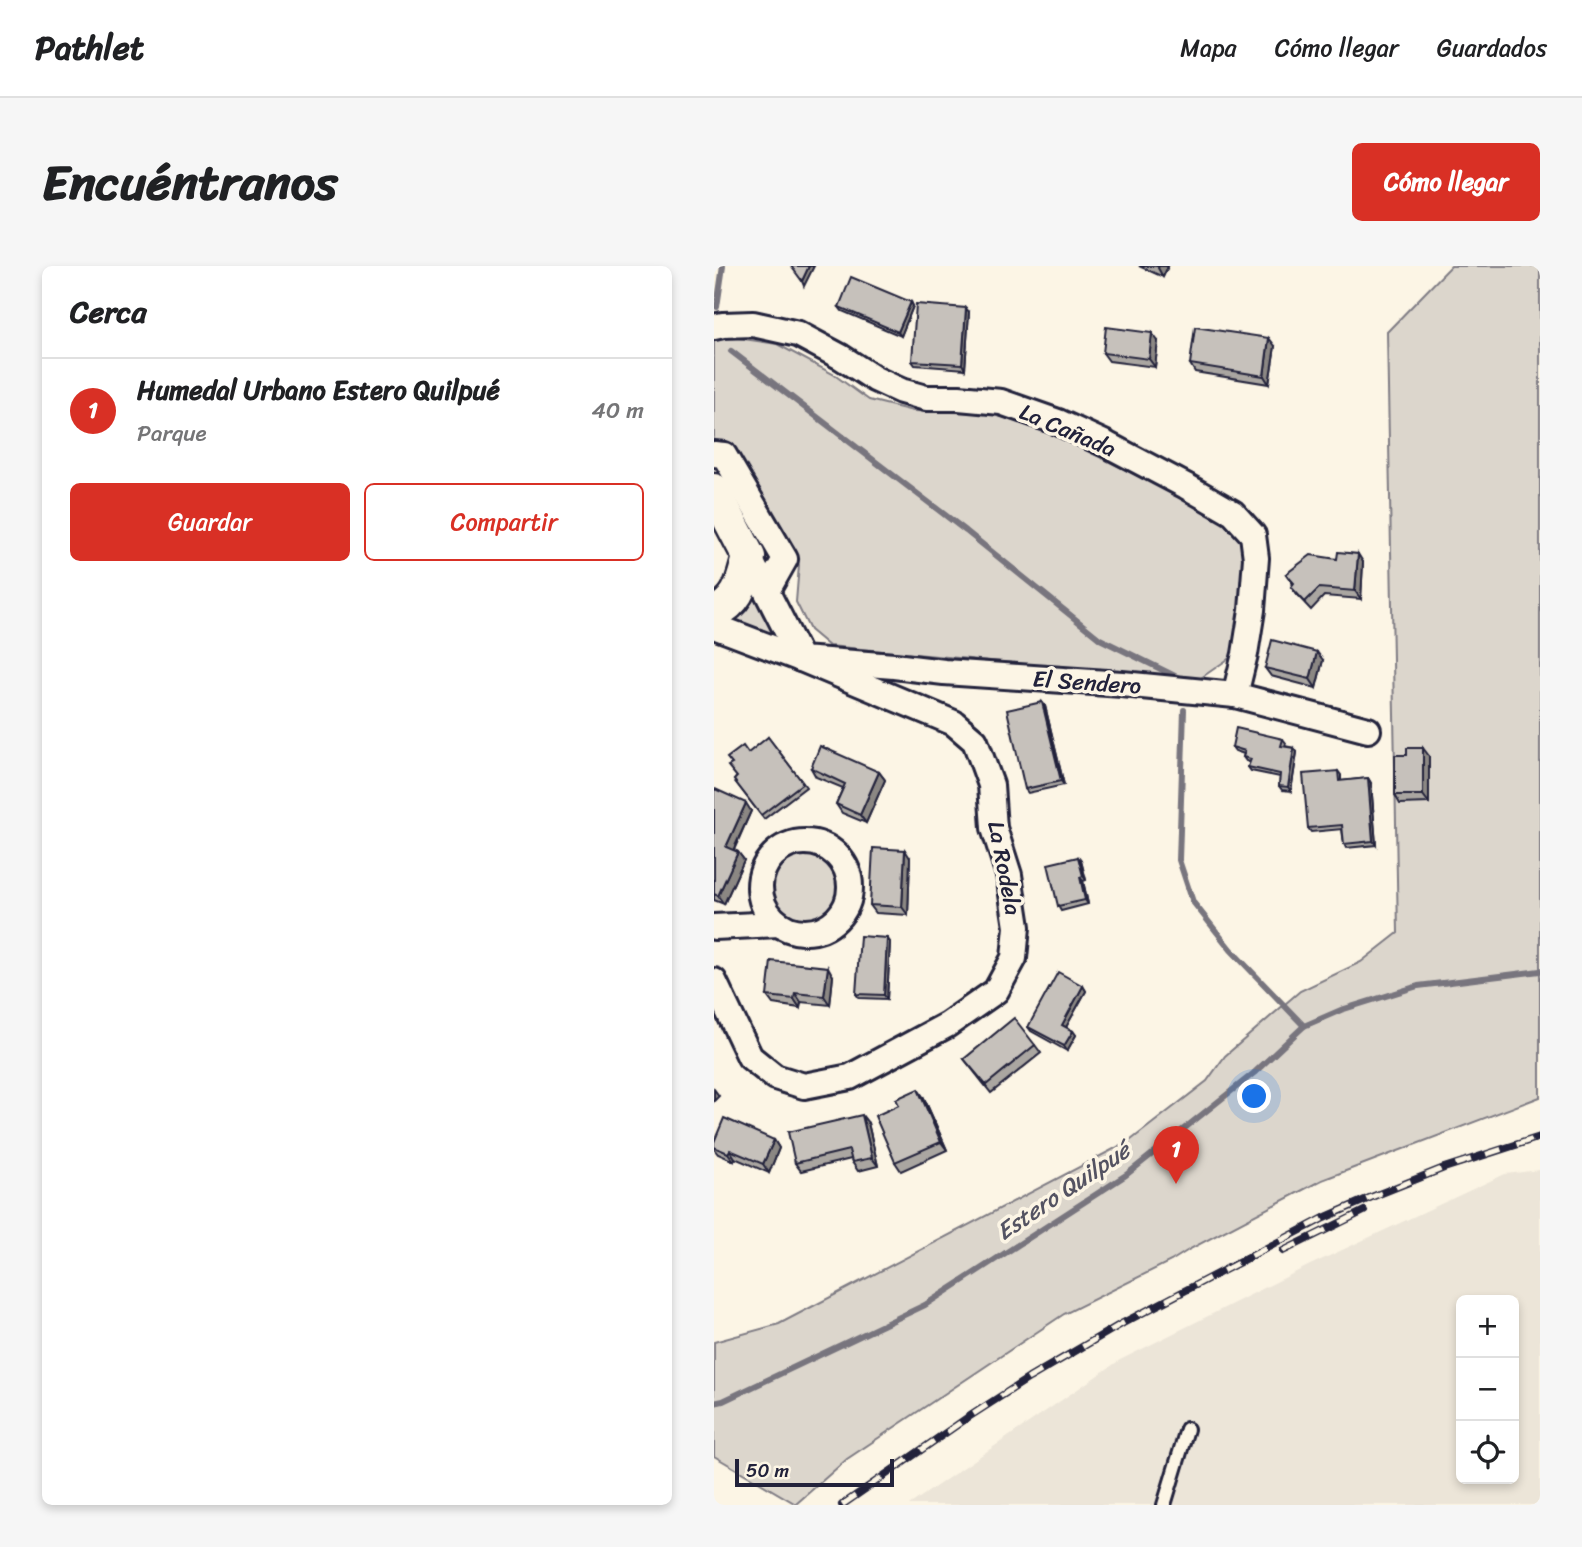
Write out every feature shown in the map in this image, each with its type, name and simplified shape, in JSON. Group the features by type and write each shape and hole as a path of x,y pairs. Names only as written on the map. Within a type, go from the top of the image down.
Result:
{"street":[{"name":"La Cañada","path":"714,327 754,324 798,334 901,391 926,398 1001,402 1058,422 1164,474 1233,513 1253,535 1256,558 1252,610 1235,695"},
{"path":"714,454 724,455 785,559 768,591"},
{"path":"714,490 802,659"},
{"path":"714,613 723,609 739,593 749,557"},
{"name":"La Rodela","path":"714,626 802,659 954,723 975,741 991,785 994,828 1009,875 1017,927 1014,958 996,991 947,1025 850,1077 804,1086 775,1077 750,1057 714,981"},
{"name":"El Sendero","path":"802,659 1235,695 1368,730"},
{"path":"714,928 779,924"}],"lane":[{"path":"1164,1505 1187,1429"}],"shaded area":[{"path":"1451,266 1540,266 1540,1097 1322,1180 1171,1261 1064,1314 847,1459 796,1504 714,1456 714,1342 779,1324 1131,1140 1207,1081 1225,1056 1300,991 1361,962 1398,933 1387,332"},
{"path":"724,336 777,344 833,374 869,400 913,411 990,413 1050,432 1166,490 1230,526 1245,546 1242,600 1231,657 1198,680 829,646 810,630 796,602 799,565 729,445 714,444 714,340"},
{"path":"755,597 780,639 728,622"},
{"path":"813,850 832,860 840,872 840,900 832,912 820,920 799,922 780,912 772,900 770,879 780,860 792,852"},
{"path":"1540,1170 1540,1505 909,1505 1120,1360 1310,1265 1505,1174"}],"building":[{"path":"791,266 809,266 802,281"},
{"path":"851,277 911,302 898,332 839,307"},
{"path":"916,304 966,308 962,364 912,361"},
{"path":"1106,327 1152,333 1149,359 1103,353"},
{"path":"1195,327 1269,338 1264,376 1190,364"},
{"path":"1338,552 1358,554 1355,591 1319,588 1305,602 1291,587 1294,583 1286,574 1311,555 1337,559"},
{"path":"1272,640 1317,652 1310,679 1265,668"},
{"path":"1042,702 1061,781 1025,789 1007,710"},
{"path":"1236,728 1283,739 1281,746 1294,748 1288,787 1279,786 1280,774 1248,767 1251,759 1243,757 1245,751 1232,747"},
{"path":"768,737 803,783 761,815 734,780 737,777 728,766 732,764 727,758 743,746 748,753"},
{"path":"820,746 879,772 860,815 836,804 845,784 811,768"},
{"path":"1407,748 1423,748 1423,795 1395,795 1395,755 1407,755"},
{"path":"1338,771 1339,781 1368,778 1373,841 1344,844 1342,825 1308,828 1303,774"},
{"path":"715,789 746,803 726,847 738,852 718,896 714,894"},
{"path":"873,848 905,850 902,907 870,905"},
{"path":"1078,857 1085,900 1058,906 1048,864"},
{"path":"860,936 887,938 884,995 856,994"},
{"path":"771,961 828,967 824,996 795,993 794,999 767,996"},
{"path":"1058,972 1083,986 1062,1025 1073,1031 1064,1046 1028,1027"},
{"path":"1014,1018 1035,1045 986,1085 964,1059"},
{"path":"918,1089 941,1142 895,1162 875,1116 899,1105 896,1099"},
{"path":"862,1115 872,1158 852,1162 849,1150 795,1163 788,1132"},
{"path":"724,1118 774,1140 763,1164 730,1150 728,1153 714,1147"}],"waterway":[{"path":"717,307 723,266"},
{"path":"731,351 966,531 1100,639 1183,680"},
{"path":"1184,710 1179,860 1193,902 1231,950 1304,1026"},
{"name":"Estero Quilpué","path":"714,1403 925,1305 1126,1175 1254,1073 1304,1026 1341,1010 1418,986 1540,971"}],"railway":[{"path":"842,1505 967,1418 1123,1323 1324,1218 1444,1168 1540,1137"},
{"path":"1283,1251 1364,1211"}],"place":[{"name":"Humedal Urbano Estero Quilpué","path":"1176,1184"}]}
